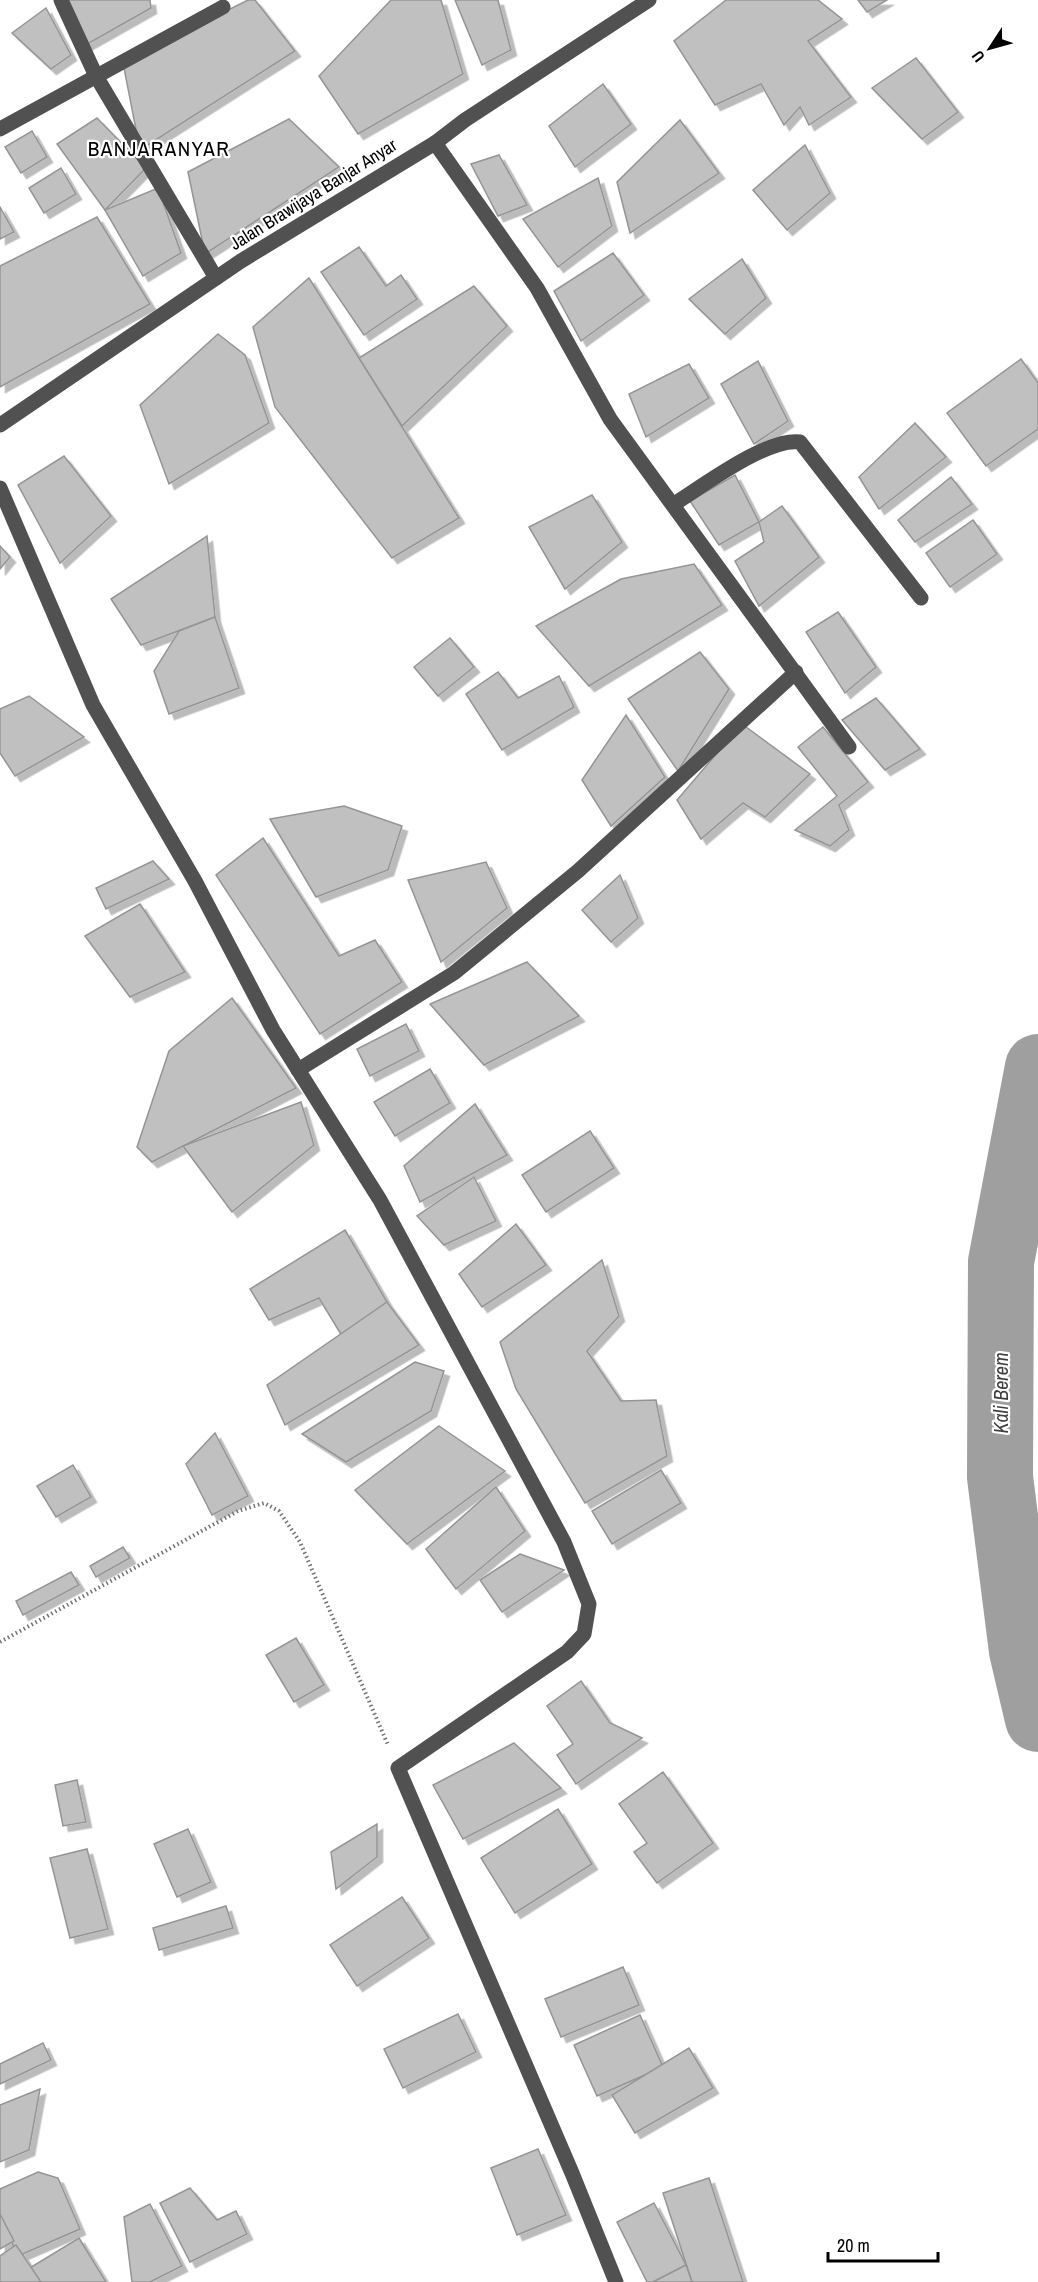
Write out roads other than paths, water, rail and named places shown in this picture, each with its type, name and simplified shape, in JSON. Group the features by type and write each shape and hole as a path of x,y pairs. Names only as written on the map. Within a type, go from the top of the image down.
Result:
{"street":[{"path":"61,0 96,76 216,278"},
{"name":"Jalan Brawijaya Banjar Anyar","path":"0,425 216,278 435,143 465,120 649,0"},
{"path":"0,129 223,7"},
{"path":"435,143 537,288 610,419 849,747"},
{"path":"674,504 767,447 788,440 800,442 921,598"},
{"path":"0,488 93,705 195,881 273,1030 381,1200 564,1542 589,1604 584,1634 567,1652 398,1767 572,2173 616,2282"},
{"path":"298,1070 454,973 578,872 796,672"}],"waterway":[{"name":"Kali Berem","path":"1038,1067 1001,1262 1000,1477 1022,1651 1038,1719"}],"district":[{"name":"BANJARANYAR","path":"159,148"}]}
